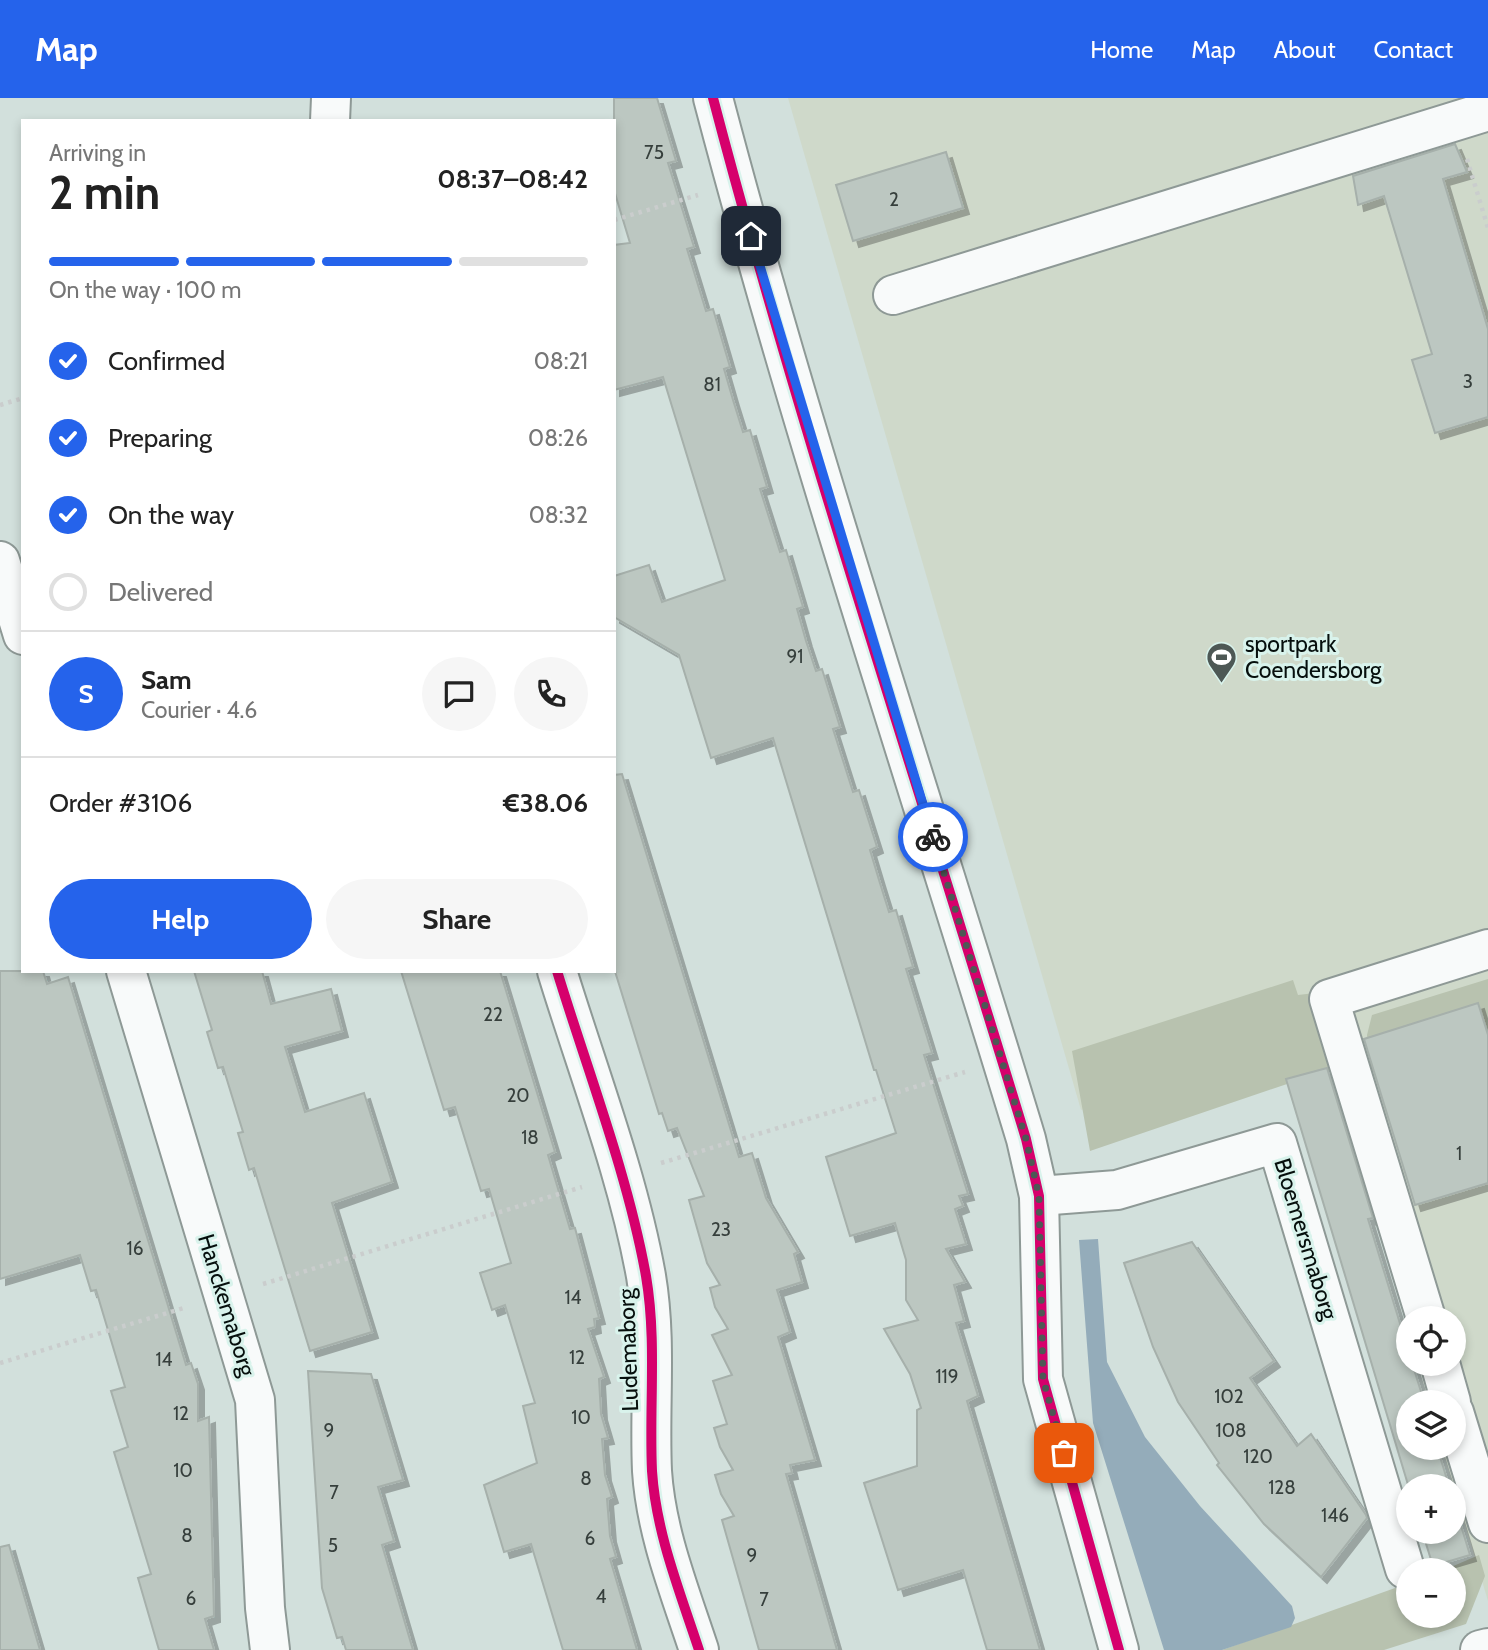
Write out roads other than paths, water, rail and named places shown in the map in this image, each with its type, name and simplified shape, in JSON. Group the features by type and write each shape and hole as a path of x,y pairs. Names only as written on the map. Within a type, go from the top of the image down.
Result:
{"street":[{"path":"330,119 331,98"},
{"path":"713,98 736,184 1002,1061 1039,1196 1043,1379 1119,1650"},
{"path":"893,295 1472,116"},
{"path":"0,561 21,629"},
{"path":"1422,1306 1329,999 1488,949"},
{"name":"Hanckemaborg","path":"127,973 256,1400 265,1608 270,1650"},
{"name":"Ludemaborg","path":"558,973 620,1175 646,1274 652,1318 652,1472 657,1512 699,1650"},
{"name":"Bloemersmaborg","path":"1039,1196 1117,1190 1277,1143 1402,1558"},
{"path":"1466,1451 1488,1523"},
{"path":"1480,1650 1488,1648"}],"water":[{"path":"1098,1239 1107,1362 1145,1437 1200,1506 1292,1606 1295,1618 1291,1627 1222,1650 1164,1650 1093,1423 1079,1240"}],"place":[{"name":"sportpark Coendersborg","path":"1222,684"}]}
